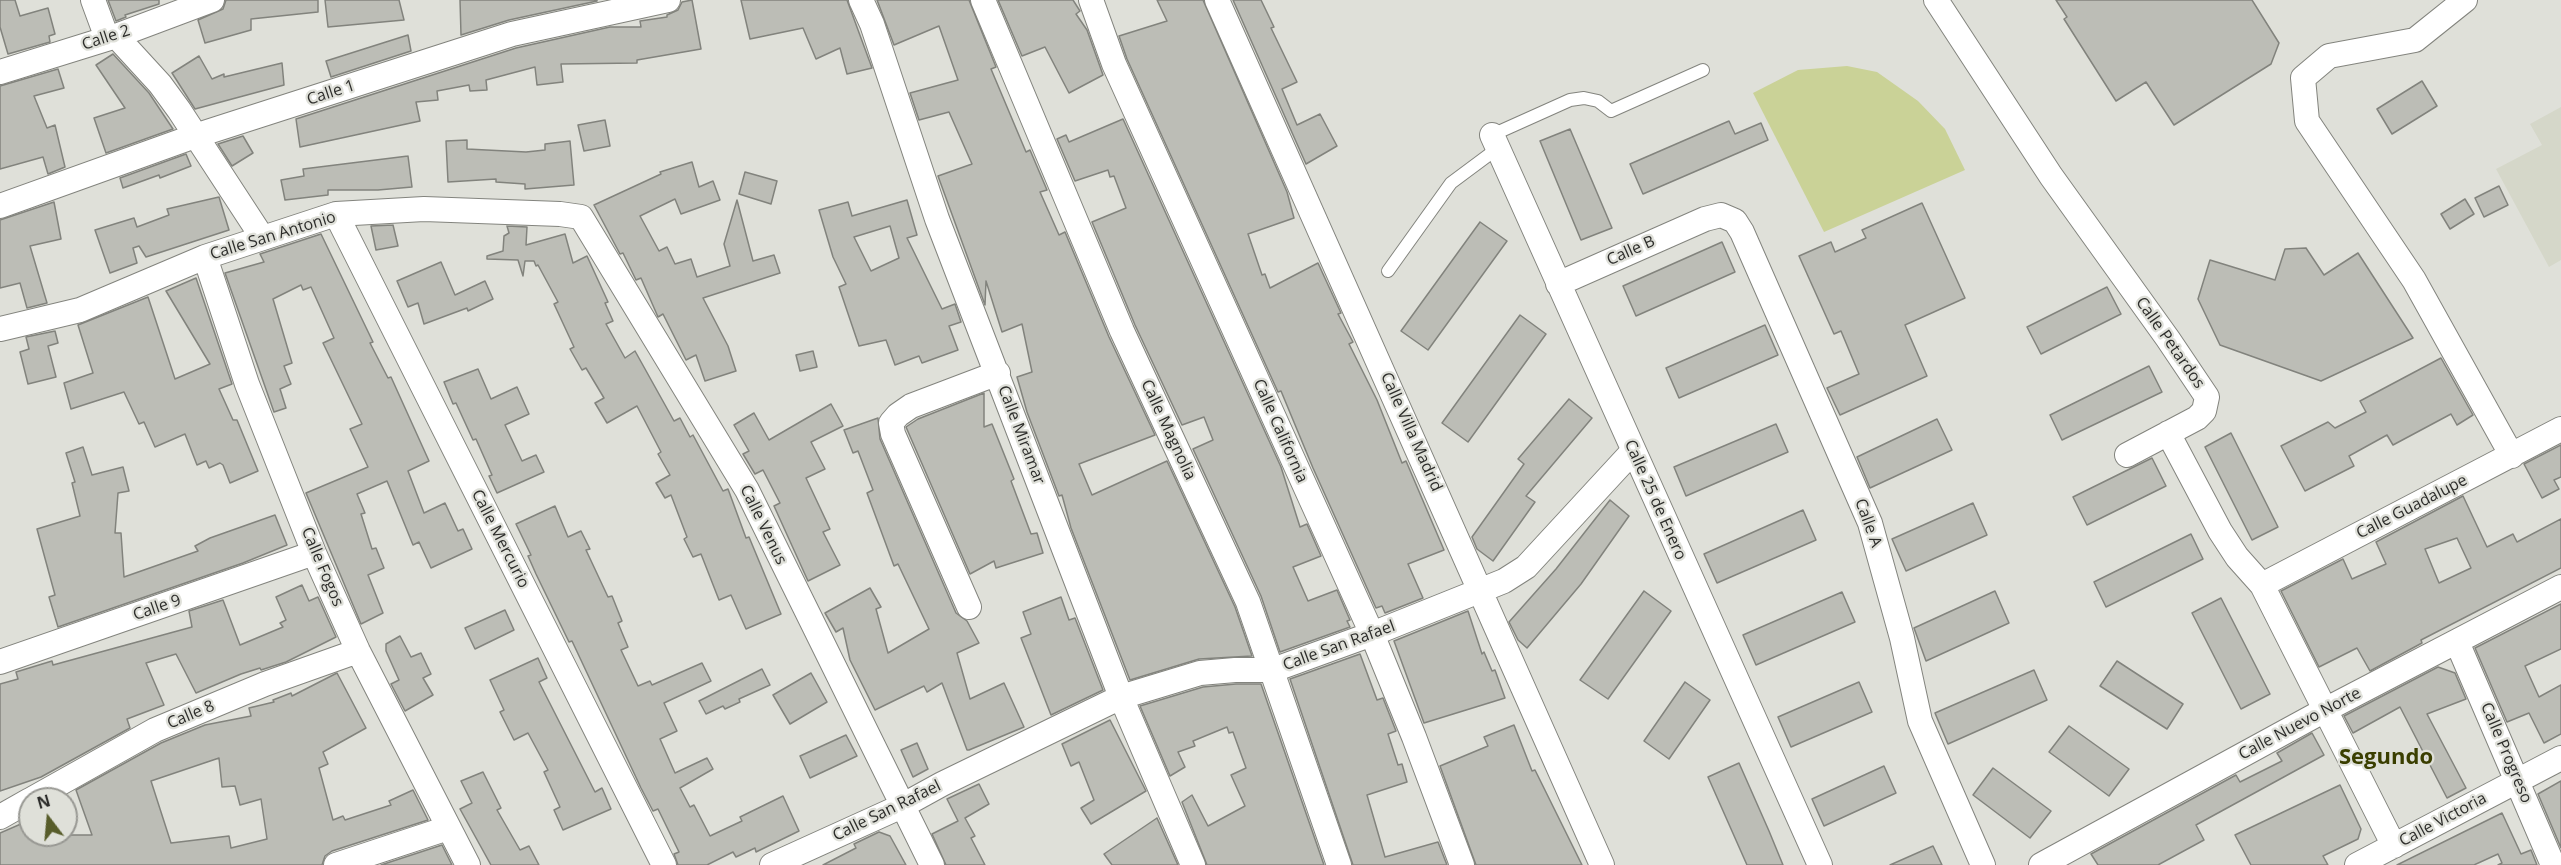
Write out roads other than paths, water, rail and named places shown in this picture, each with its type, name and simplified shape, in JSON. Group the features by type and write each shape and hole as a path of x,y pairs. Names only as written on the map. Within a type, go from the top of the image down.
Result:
{"street":[{"path":"93,0 112,37 160,84 262,237"},
{"name":"Calle 2","path":"0,72 112,37 212,0"},
{"name":"Calle 1","path":"0,206 195,136 512,34 668,0"},
{"name":"Calle Miramar","path":"861,0 872,24 937,219 1121,697 1193,865"},
{"name":"Calle Magnolia","path":"983,0 1122,331 1248,602 1339,865"},
{"name":"Calle California","path":"1091,0 1114,63 1372,634 1462,865"},
{"name":"Calle Villa Madrid","path":"1217,0 1602,865"},
{"name":"Calle Petardos","path":"1936,0 2051,176 2207,397 2204,411 2197,417 2127,455"},
{"path":"2465,0 2415,40 2329,56 2303,78 2307,121 2414,279 2512,456"},
{"name":"Calle 25 de Enero","path":"1495,141 1820,865"},
{"name":"Calle San Antonio","path":"0,329 80,310 205,256 336,214 424,209 560,214"},
{"name":"Calle Mercurio","path":"336,214 664,865"},
{"name":"Calle Venus","path":"560,214 581,218 747,490 932,865"},
{"name":"Calle A","path":"1705,219 1721,215 1734,221 1742,232 1847,468 1870,523 1880,555 1902,638 1920,721 1983,865"},
{"name":"Calle B","path":"1558,284 1705,219"},
{"name":"Calle Fogos","path":"205,256 247,384 314,554 358,651 468,865"},
{"path":"969,607 893,434 891,423 894,418 912,406 998,374"},
{"name":"Calle Guadalupe","path":"2262,585 2561,429"},
{"path":"2168,433 2220,531 2237,557 2262,585 2394,846"},
{"name":"Calle San Rafael","path":"772,865 902,806 970,770 1121,697 1200,673 1273,669 1372,634 1504,580 1526,567 1633,451"},
{"name":"Calle 9","path":"0,662 314,554"},
{"name":"Calle Nuevo Norte","path":"2041,865 2325,710 2561,587"},
{"name":"Calle Progreso","path":"2457,642 2553,865"},
{"name":"Calle 8","path":"54,787 155,730 265,684 358,651"},
{"name":"Calle Victoria","path":"2357,865 2561,758"},
{"name":"Calle 8","path":"0,817 18,807"},
{"path":"336,865 448,828"}],"lane":[{"path":"1388,271 1450,183 1495,141 1570,100 1584,98 1598,101 1611,111 1703,70"}],"district":[{"name":"Segundo","path":"2386,758"}]}
